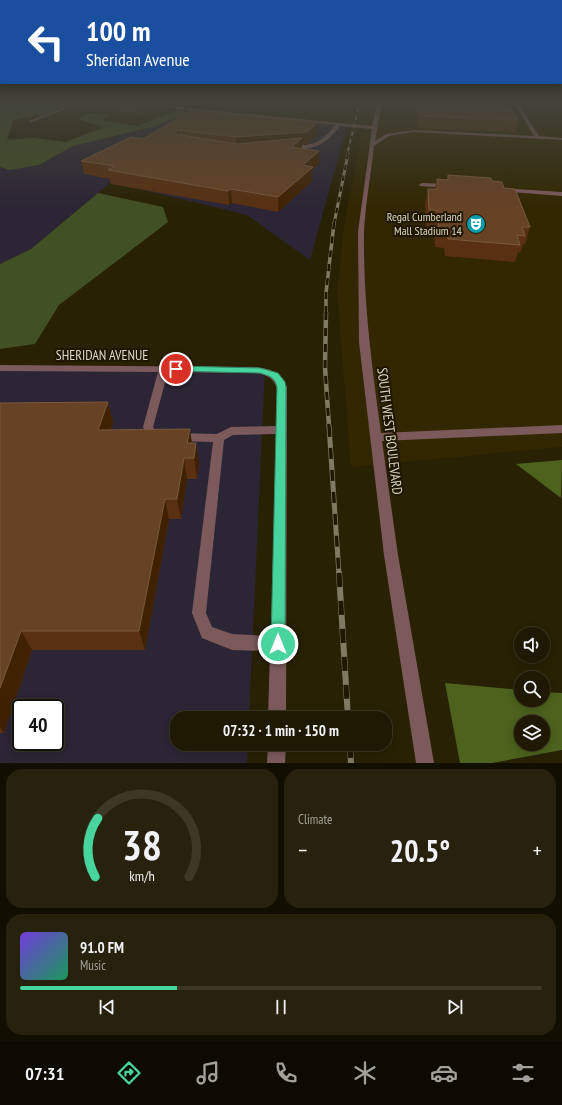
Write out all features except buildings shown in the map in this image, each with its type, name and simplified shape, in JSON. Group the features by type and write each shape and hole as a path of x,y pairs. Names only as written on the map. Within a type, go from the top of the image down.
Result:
{"street":[{"path":"283,149 320,145 330,137"},
{"name":"SOUTH WEST BOULEVARD","path":"373,137 363,207 360,266 364,342 391,555 426,763"},
{"path":"372,145 385,137"},
{"path":"512,137 562,139"},
{"path":"422,184 457,187"},
{"path":"492,189 562,194"},
{"name":"SHERIDAN AVENUE","path":"0,368 250,370 269,372 274,375 282,387 280,430"},
{"path":"164,369 148,427 153,437 219,438 231,431 280,430 277,711"},
{"path":"376,437 562,429"},
{"path":"219,438 199,613 207,633 232,642 278,644"},
{"path":"276,763 277,751"}],"shaded area":[{"path":"112,137 344,137 310,260 247,215 111,182 31,249 0,264 0,167 10,170 39,165 73,146"},
{"path":"362,137 562,137 562,447 351,467 337,291 345,219"},
{"path":"0,370 265,370 249,711 170,711 170,751 248,751 247,763 0,763"}],"green space":[{"path":"0,137 8,137 7,140 33,138 66,142 80,137 112,137 73,146 39,165 10,170 0,167"},
{"path":"98,193 163,207 168,222 59,305 35,344 0,349 0,264 31,249"},
{"path":"562,460 561,498 516,464"},
{"path":"445,683 514,689 514,707 550,707 550,692 562,693 562,750 492,763 460,763"}],"railway":[{"path":"347,155 351,137"},
{"path":"334,224 348,154"},
{"path":"326,312 326,293 334,223"},
{"path":"326,312 325,367 329,427"},
{"path":"329,426 339,574"},
{"path":"339,573 348,711"},
{"path":"350,751 351,763"}],"place":[{"name":"Regal Cumberland Mall Stadium 14","path":"476,224"}],"route":[{"path":"176,369 260,370 274,375 282,387 280,405 278,644"}]}
